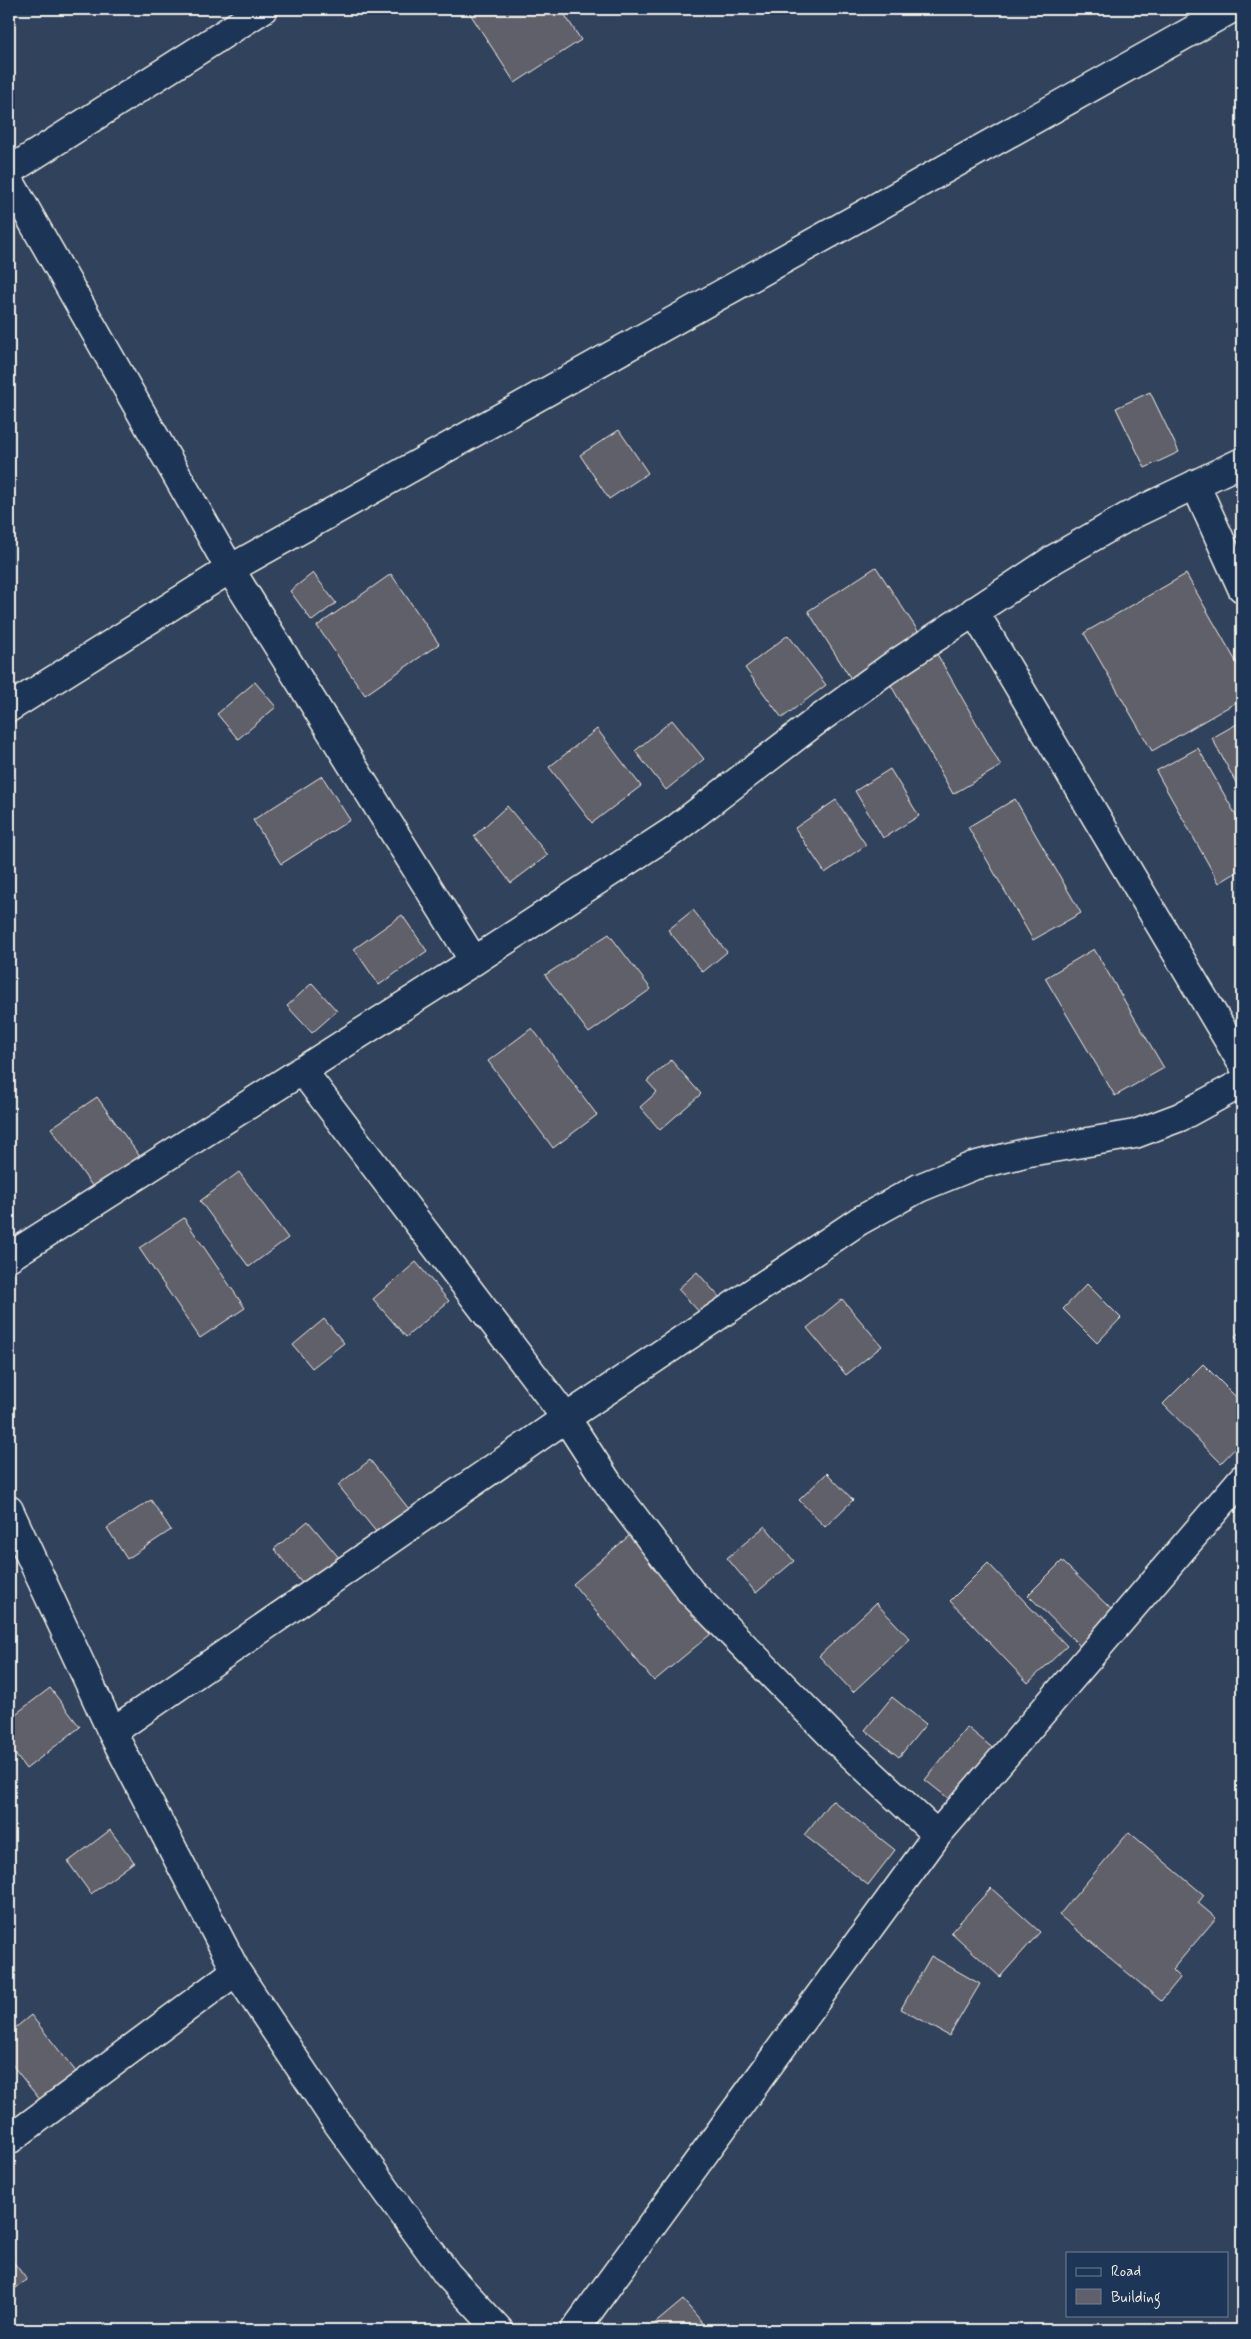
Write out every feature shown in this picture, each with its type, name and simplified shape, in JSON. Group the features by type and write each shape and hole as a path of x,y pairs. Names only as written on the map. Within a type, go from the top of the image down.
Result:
{"street":[{"path":"9,171 263,9"},
{"path":"9,708 230,569 1231,9"},
{"path":"9,180 230,569 474,962"},
{"path":"9,1257 474,962 674,831 823,716 888,669 1054,559 1129,516 1242,462"},
{"path":"1195,484 1242,588"},
{"path":"974,611 1242,1063"},
{"path":"302,1070 566,1418 608,1483 690,1591 838,1742 937,1835"},
{"path":"112,1732 566,1418 859,1221 918,1188 972,1166 1029,1152 1135,1134 1180,1116 1242,1083"},
{"path":"575,2330 937,1835 1242,1480"},
{"path":"9,1510 112,1732 236,1971 333,2117 436,2258 448,2274 499,2330"},
{"path":"9,2140 236,1971"}],"building":[{"path":"467,9 561,9 581,40 515,83"},
{"path":"1150,392 1179,452 1145,468 1116,408"},
{"path":"619,430 648,473 609,499 580,455"},
{"path":"876,567 920,634 851,679 808,611"},
{"path":"313,573 336,603 312,621 290,591"},
{"path":"391,574 439,644 365,695 317,626"},
{"path":"1186,574 1242,672 1242,699 1152,751 1084,633"},
{"path":"788,635 826,685 782,718 745,668"},
{"path":"937,654 1001,766 953,794 889,682"},
{"path":"255,682 276,707 238,739 217,714"},
{"path":"672,720 704,759 666,790 635,751"},
{"path":"1242,721 1242,794 1212,738"},
{"path":"597,729 641,786 592,823 549,767"},
{"path":"1198,748 1242,826 1242,869 1219,883 1156,771"},
{"path":"890,769 919,816 883,838 855,791"},
{"path":"322,776 350,820 281,864 253,820"},
{"path":"1015,799 1081,913 1033,940 968,827"},
{"path":"836,800 866,845 825,873 795,828"},
{"path":"507,806 548,855 511,883 474,836"},
{"path":"693,910 727,952 703,972 668,930"},
{"path":"402,915 427,951 379,985 354,949"},
{"path":"609,934 651,989 589,1033 545,975"},
{"path":"1094,949 1164,1068 1115,1096 1045,978"},
{"path":"312,983 337,1011 312,1033 287,1006"},
{"path":"532,1028 597,1115 553,1148 488,1061"},
{"path":"671,1060 701,1094 660,1130 640,1107 657,1092 647,1081"},
{"path":"97,1097 141,1158 95,1190 51,1128"},
{"path":"239,1172 288,1238 249,1267 200,1201"},
{"path":"184,1218 245,1308 200,1338 139,1248"},
{"path":"416,1262 449,1301 406,1337 373,1299"},
{"path":"697,1272 721,1299 702,1315 678,1289"},
{"path":"1087,1284 1121,1318 1097,1343 1063,1309"},
{"path":"842,1299 882,1346 846,1375 807,1328"},
{"path":"324,1319 344,1343 312,1368 293,1345"},
{"path":"1242,1330 1242,1345 1235,1336"},
{"path":"1203,1364 1242,1403 1242,1441 1221,1463 1163,1404"},
{"path":"370,1460 413,1514 382,1539 338,1485"},
{"path":"827,1473 853,1500 825,1527 799,1500"},
{"path":"151,1500 171,1530 127,1559 107,1528"},
{"path":"308,1521 345,1565 310,1593 274,1549"},
{"path":"765,1526 794,1561 756,1593 727,1558"},
{"path":"630,1535 712,1633 654,1681 573,1584"},
{"path":"1062,1561 1114,1612 1080,1646 1028,1595"},
{"path":"988,1563 1067,1646 1028,1683 950,1601"},
{"path":"876,1603 910,1639 853,1692 819,1656"},
{"path":"50,1688 80,1727 26,1769 9,1746 9,1719"},
{"path":"892,1697 926,1724 899,1757 865,1730"},
{"path":"967,1727 995,1750 953,1802 925,1780"},
{"path":"832,1800 895,1850 868,1885 804,1835"},
{"path":"110,1830 134,1862 91,1894 68,1862"},
{"path":"1129,1832 1204,1895 1198,1903 1216,1918 1172,1970 1180,1978 1161,2001 1059,1915"},
{"path":"991,1888 1040,1932 1000,1977 951,1932"},
{"path":"931,1956 980,1984 949,2036 901,2009"},
{"path":"31,2015 77,2073 41,2101 9,2061 9,2033"},
{"path":"9,2256 27,2280 9,2293"},
{"path":"683,2300 709,2330 647,2330"}]}
